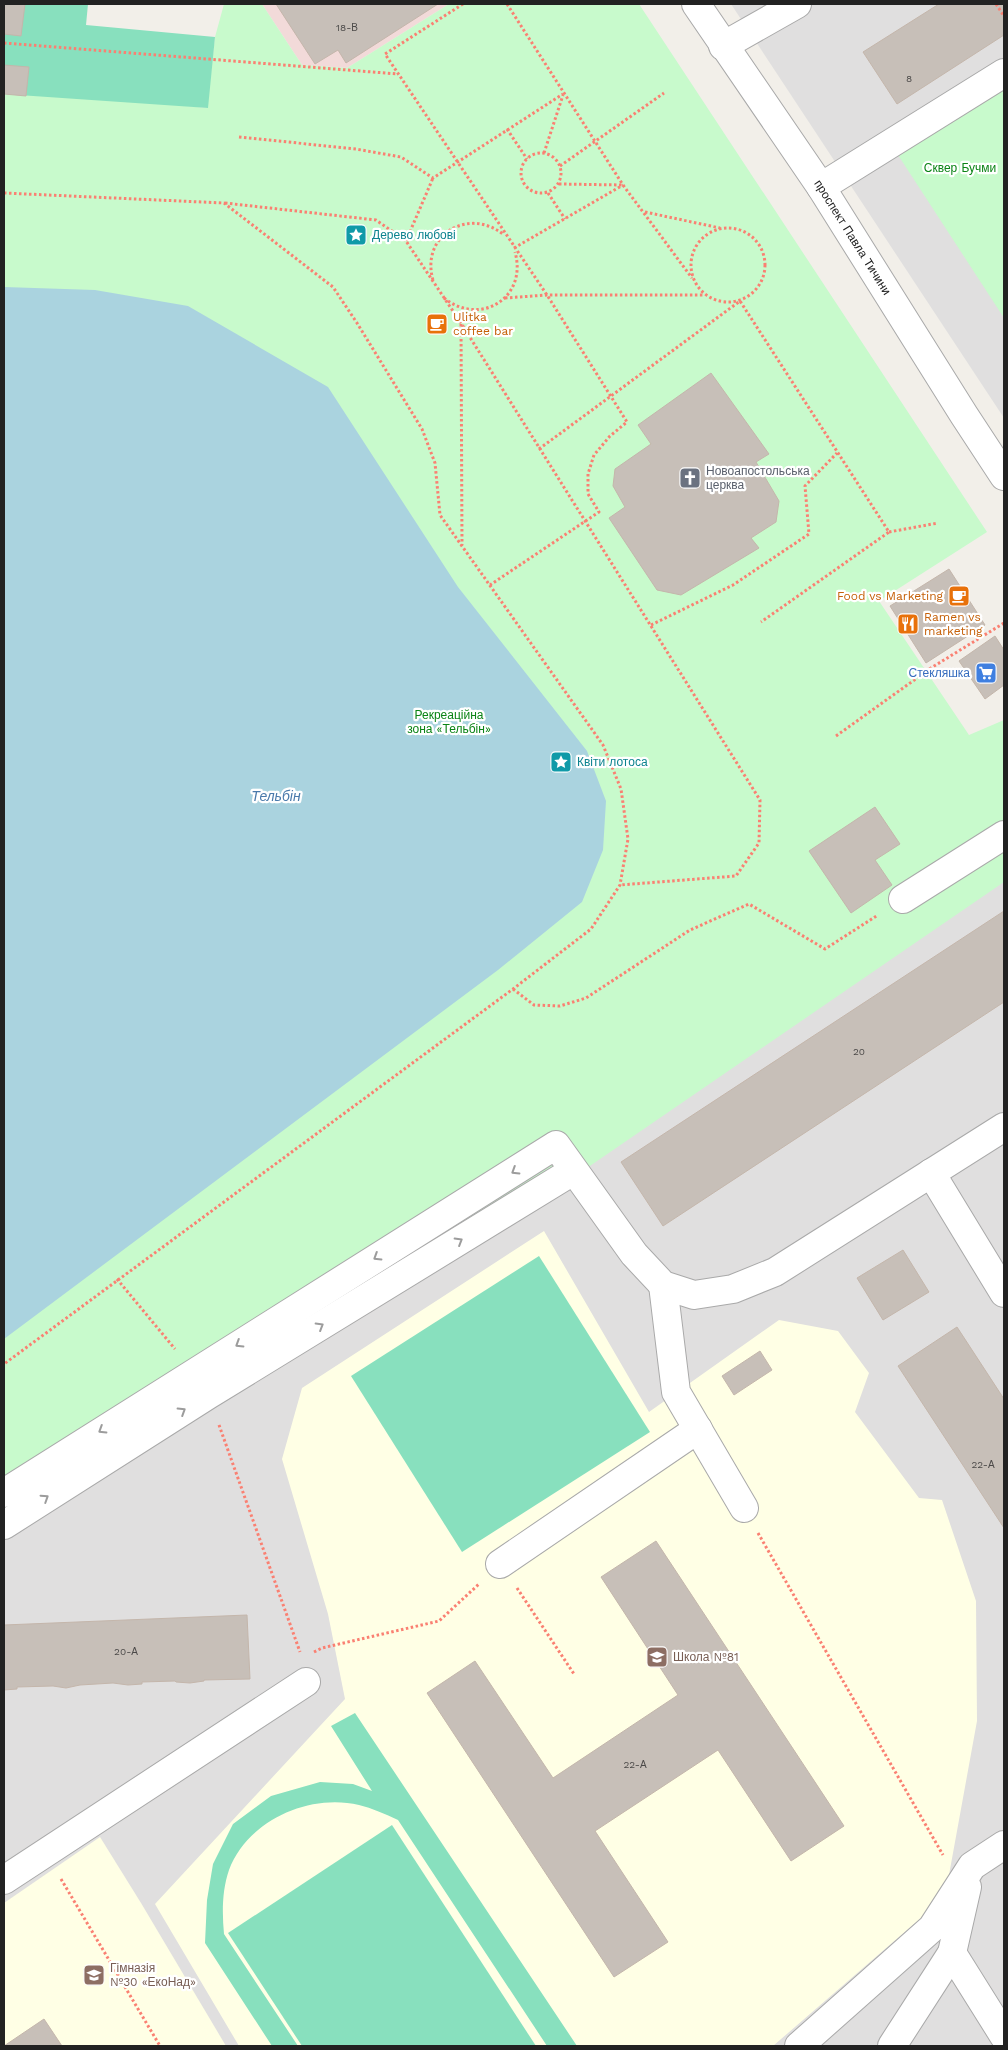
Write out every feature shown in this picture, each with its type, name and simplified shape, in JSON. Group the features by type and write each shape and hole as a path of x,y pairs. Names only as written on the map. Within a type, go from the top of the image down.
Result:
{"street":[{"name":"проспект Павла Тичини","path":"696,4 723,46 822,187 1004,476"},
{"path":"723,46 797,4"},
{"path":"822,187 1004,74"},
{"path":"903,899 1004,835"},
{"path":"4,1524 200,1383 556,1146 634,1254 663,1286 694,1295 733,1289 775,1272 1004,1127"},
{"path":"4,1493 573,1171"},
{"path":"931,1173 1004,1293"},
{"path":"663,1286 676,1392 744,1508"},
{"path":"500,1564 698,1429"},
{"path":"4,1880 46,1853 304,1670"},
{"path":"798,2046 932,1928 972,1866 1004,1845"},
{"path":"892,2046 952,1952 972,1866"},
{"path":"952,1952 1004,2036"}],"path":[{"path":"463,4 385,54 547,295 626,422 610,436 594,455 588,474 588,494 599,512 490,585"},
{"path":"507,4 623,185 697,287 705,295"},
{"path":"996,4 1004,16"},
{"path":"4,43 398,74"},
{"path":"406,241 433,178 564,94"},
{"path":"544,153 564,94"},
{"path":"560,166 664,94"},
{"path":"508,129 527,159"},
{"path":"239,138 356,149 401,158 433,178"},
{"path":"559,184 562,173 556,160 544,153 537,153 527,159 521,172 525,186 537,193 548,192 559,184 623,185"},
{"path":"514,248 623,185"},
{"path":"4,192 224,203 376,220 406,241 461,323 760,800 759,843 736,876 620,885"},
{"path":"548,192 565,219"},
{"path":"4,1364 513,989 591,929 620,885 628,839 621,789 603,745 440,515 435,463 422,428 333,288 224,203"},
{"path":"539,449 740,300 750,295 758,287 763,276 765,266 763,254 758,244 746,232 644,212"},
{"path":"434,284 430,271 431,257 440,239 456,226 469,222 483,223 501,232 514,248 518,261 513,288 493,306 466,310 452,304 442,296"},
{"path":"692,278 690,265 692,252 699,241 708,233 720,228"},
{"path":"504,298 547,295 705,295 722,302 740,300"},
{"path":"740,300 889,532"},
{"path":"461,323 462,545"},
{"path":"651,625 733,585 809,534 805,486 837,453"},
{"path":"761,622 889,532 938,523"},
{"path":"836,736 931,668 1004,623"},
{"path":"513,989 534,1005 560,1006 586,998 690,930 749,904 825,949 903,899"},
{"path":"117,1279 200,1383 304,1670"},
{"path":"744,1508 950,1868 972,1866"},
{"path":"304,1670 322,1648 438,1621 500,1564 574,1674"},
{"path":"46,1853 160,2046"}],"shaded area":[{"path":"262,4 449,4 347,68 302,65"},
{"path":"731,4 1004,4 1004,418"},
{"path":"1004,859 1004,2046 4,2046 4,1461"},
{"name":"Школа №81","path":"544,1231 649,1412 779,1320 838,1331 869,1373 855,1412 919,1498 942,1500 976,1601 977,1721 945,1897 773,2046 239,2046 155,1904 345,1699 328,1614 282,1459 302,1388"},
{"name":"Гімназія №30 «ЕкоНад»","path":"100,1837 226,2046 4,2046 4,1903"}],"green space":[{"path":"4,4 88,4 86,25 215,37 208,108 4,94"},
{"name":"Рекреаційна зона «Тельбін»","path":"224,4 262,4 302,65 347,68 449,4 639,4 987,532 879,601 969,735 1004,720 1004,882 584,1170 4,1537 4,88 207,108 215,37"},
{"name":"Сквер Бучми","path":"1004,86 1004,318 898,155"},
{"path":"539,1256 650,1432 462,1552 351,1376"},
{"path":"355,1713 577,2046 547,2046 398,1820 364,1806 340,1802 320,1803 301,1807 265,1825 250,1837 238,1853 229,1870 223,1902 224,1934 298,2046 272,2046 205,1943 207,1900 213,1864 233,1824 271,1796 320,1782 353,1784 372,1791 331,1726"},
{"path":"392,1825 536,2046 302,2046 228,1933"}],"water":[{"name":"Тельбін","path":"4,287 95,290 188,306 328,387 458,587 587,751 606,801 603,850 582,902 498,970 4,1339"}],"building":[{"path":"4,4 25,4 21,36 4,34"},
{"path":"276,4 438,4 346,63 338,50 315,64"},
{"path":"939,4 1004,4 1004,35 897,104 863,52"},
{"path":"4,65 29,67 26,96 4,94"},
{"name":"Новоапостольська церква","path":"711,373 769,454 756,462 779,501 776,522 751,538 759,548 681,595 657,590 609,518 625,507 613,486 615,469 651,444 638,425"},
{"path":"949,569 985,625 926,663 890,606"},
{"name":"Стекляшка","path":"995,636 1004,650 1004,685 985,699 959,661"},
{"path":"875,807 900,844 875,860 892,885 851,913 809,851"},
{"path":"1004,911 1004,1002 663,1226 621,1162"},
{"path":"903,1250 929,1292 883,1320 857,1278"},
{"path":"957,1327 1004,1399 1004,1528 898,1366"},
{"path":"760,1351 772,1370 734,1395 722,1376"},
{"path":"656,1541 844,1826 791,1861 718,1750 595,1831 668,1942 614,1977 427,1693 475,1661 553,1778 678,1695 601,1577"},
{"path":"247,1615 250,1679 204,1680 190,1683 175,1681 142,1682 142,1684 128,1685 113,1683 80,1685 66,1688 53,1686 17,1687 17,1689 4,1690 4,1625"},
{"path":"44,2019 62,2046 4,2046"}],"place":[{"name":"Дерево любові","path":"356,235"},
{"name":"Ulitka coffee bar","path":"437,324"},
{"name":"Новоапостольська церква","path":"690,478"},
{"name":"Food vs Marketing","path":"959,596"},
{"name":"Ramen vs marketing","path":"908,624"},
{"name":"Стекляшка","path":"986,673"},
{"name":"Квіти лотоса","path":"561,762"},
{"name":"Школа №81","path":"657,1657"},
{"name":"Гімназія №30 «ЕкоНад»","path":"94,1975"}]}
